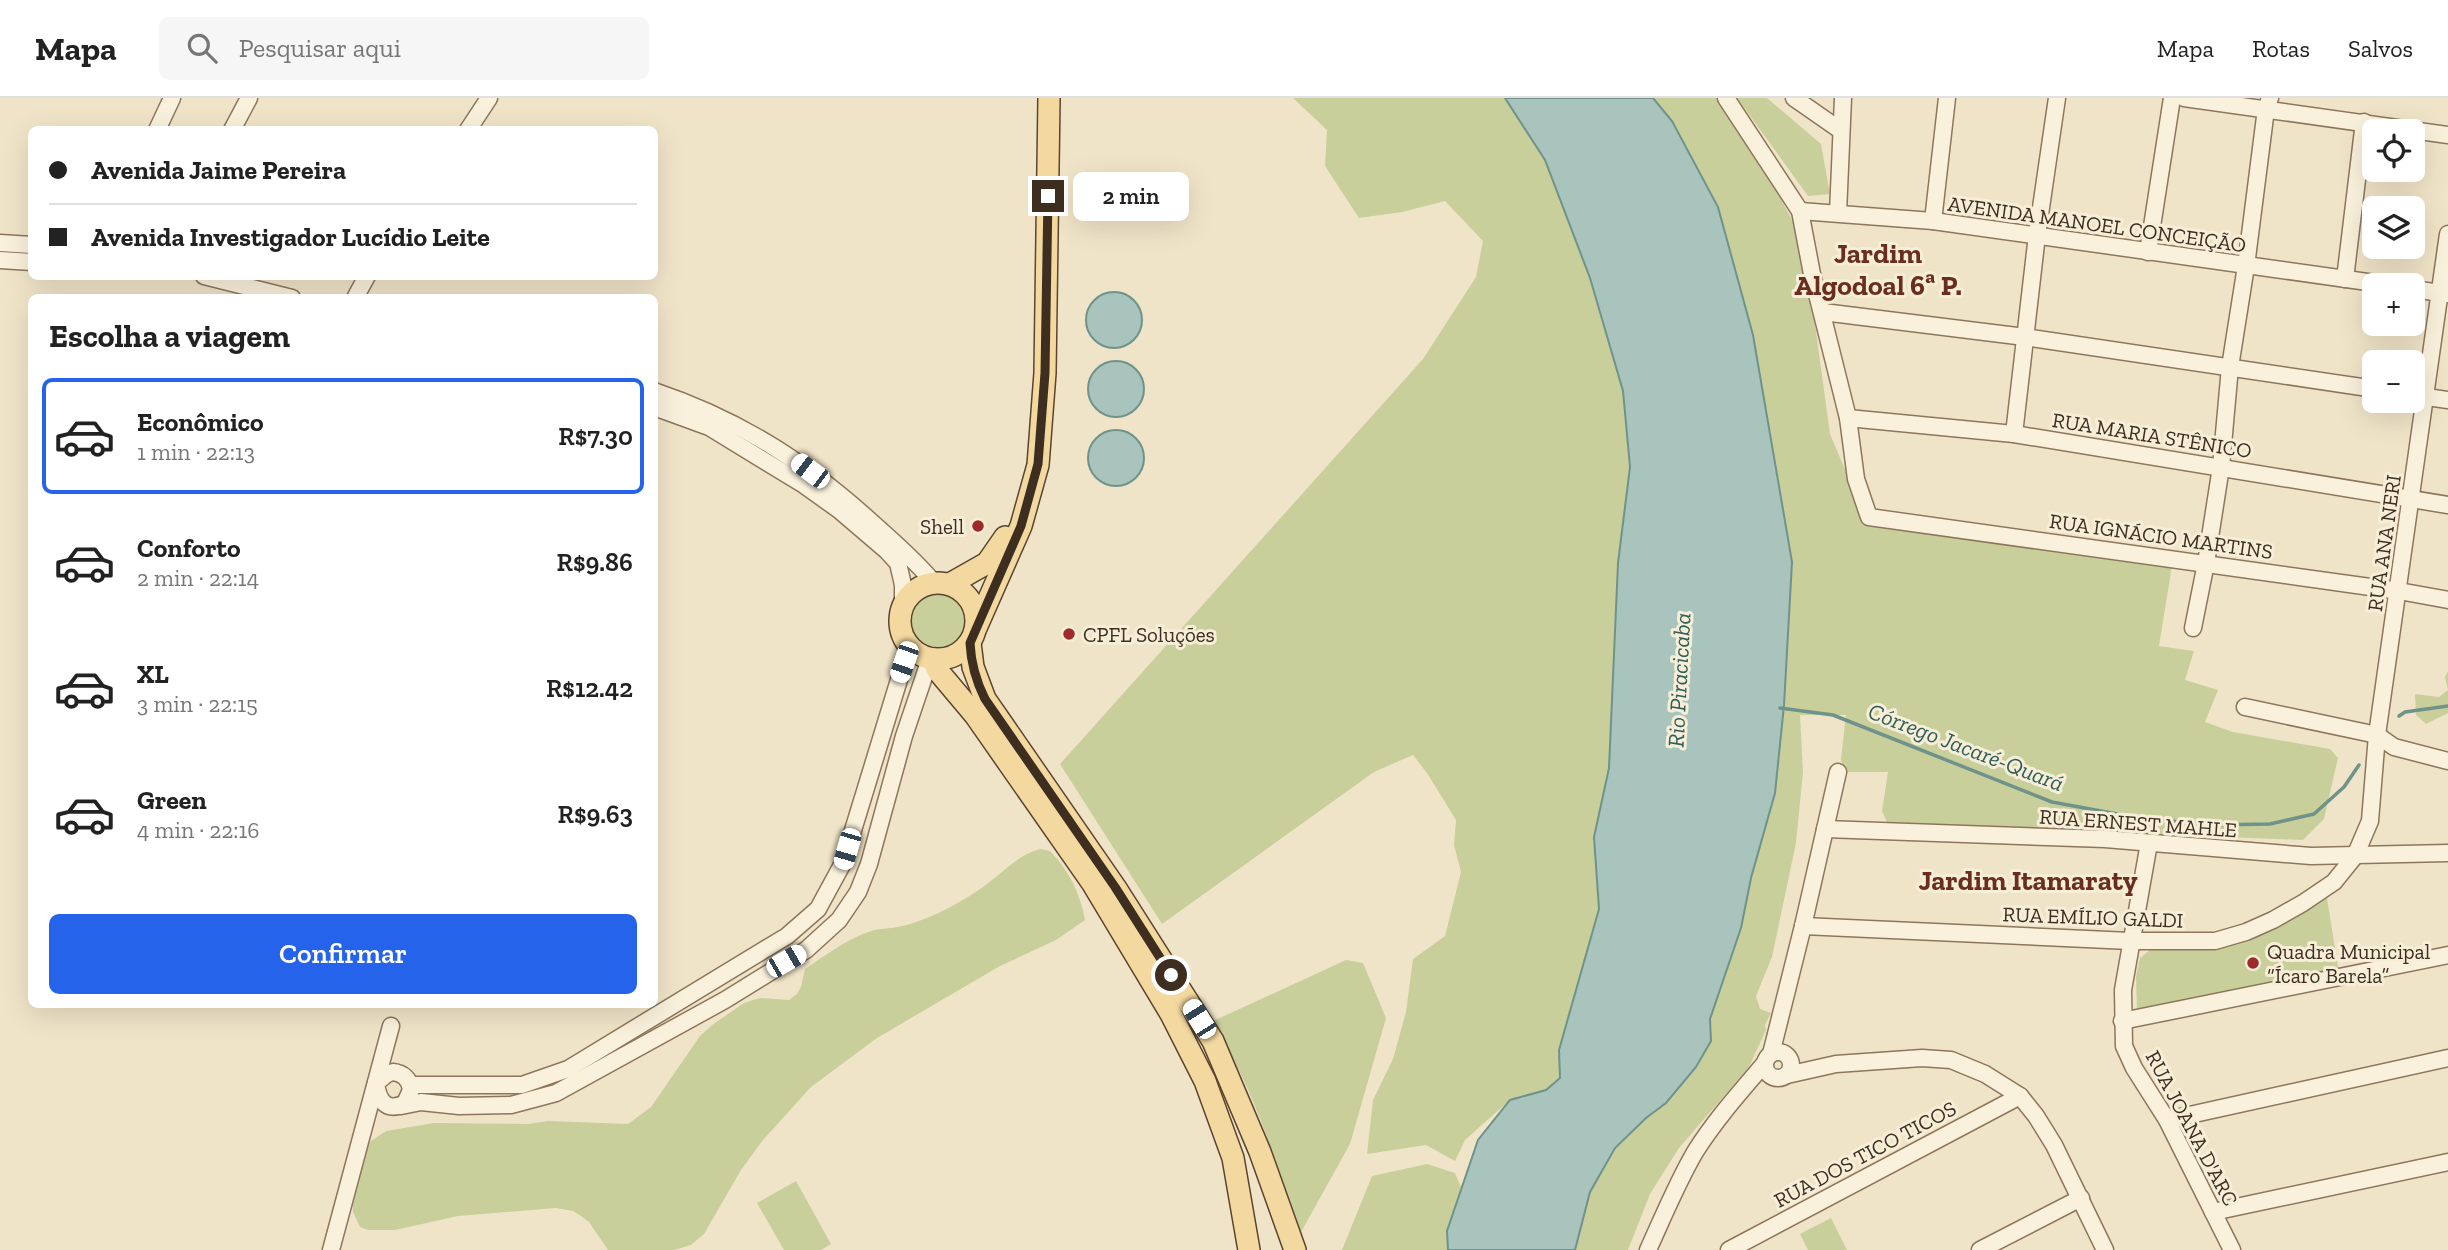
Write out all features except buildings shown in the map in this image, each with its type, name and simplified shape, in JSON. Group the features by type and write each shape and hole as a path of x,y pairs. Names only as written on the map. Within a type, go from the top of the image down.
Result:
{"main road":[{"path":"1036,98 1037,365 1028,457 1022,488 1006,537 988,563 942,584 916,590 903,605 900,619 902,634 909,647 932,659 954,657 973,636 1021,526 1038,464 1045,373 1049,98"},
{"path":"942,584 960,589 974,606 973,667 985,699 1115,887 1213,1041 1260,1152 1295,1250"},
{"path":"932,659 938,671 975,715 1093,884 1171,1013 1205,1081 1233,1158 1249,1250"}],"street":[{"path":"159,126 172,98"},
{"path":"234,126 249,98"},
{"path":"471,126 489,98"},
{"path":"1726,98 1800,211 1812,274 1847,418"},
{"path":"1794,98 1840,130"},
{"path":"1838,213 1843,98"},
{"path":"1933,221 1947,98"},
{"path":"2014,434 2037,235 2057,98"},
{"path":"2148,252 2172,98"},
{"path":"2184,98 2268,103 2362,122"},
{"path":"2193,628 2221,467 2230,367 2268,103"},
{"path":"2425,131 2448,135"},
{"path":"2344,279 2362,138"},
{"name":"AVENIDA MANOEL CONCEIÇÃO","path":"1800,211 1933,221 2362,281"},
{"name":"RUA ANA NERI","path":"2425,375 2444,293 2448,233"},
{"path":"0,243 28,245"},
{"path":"0,260 28,262"},
{"path":"220,280 276,294"},
{"path":"2425,291 2444,293"},
{"path":"1823,312 2025,337 2362,387"},
{"path":"658,393 736,424 793,459 843,496 942,584"},
{"path":"2425,397 2448,400"},
{"path":"658,409 709,428 804,485 839,510 898,563 904,585 903,605"},
{"name":"RUA ANA NERI","path":"2355,856 2370,821 2377,735 2399,591 2418,413"},
{"name":"RUA MARIA STÊNICO","path":"1847,418 2014,434 2448,505"},
{"name":"RUA IGNÁCIO MARTINS","path":"1847,418 1856,480 1869,517 2206,563 2448,600"},
{"path":"721,435 733,431 793,459"},
{"path":"411,1085 522,1085 545,1079 568,1069 768,949 806,920 828,893 843,863 909,647"},
{"path":"376,1083 377,1094 384,1104 395,1107 421,1102 459,1106 511,1105 556,1093 725,1000 806,950 839,920 858,892 869,864 908,724 932,659"},
{"path":"2245,707 2377,735 2393,747 2448,761"},
{"path":"1782,1076 1767,1073 1774,1057 1838,772"},
{"name":"RUA ERNEST MAHLE","path":"1825,830 2105,839 2228,850 2355,856 2448,853"},
{"name":"RUA JOANA D'ARC","path":"2149,843 2123,990 2124,1046 2134,1068 2167,1120 2232,1250"},
{"name":"RUA EMÍLIO GALDI","path":"1803,926 2130,941 2215,941 2246,932 2303,903 2334,881 2355,856"},
{"path":"2122,1021 2448,955"},
{"path":"331,1250 391,1026"},
{"path":"1774,1057 1836,1064"},
{"path":"1774,1057 1791,1065 1782,1076"},
{"path":"1648,1250 1669,1202 1696,1152 1731,1102 1774,1057"},
{"path":"1731,1102 1782,1076 1836,1064 1912,1058 1951,1060 1985,1073 2020,1096 2054,1145 2105,1250"},
{"path":"2167,1120 2448,1058"},
{"path":"376,1083 393,1072 404,1076 411,1085 408,1099 401,1106"},
{"name":"RUA DOS TICO TICOS","path":"1728,1250 2020,1096"},
{"path":"2213,1212 2448,1162"},
{"path":"1980,1250 2081,1199"}],"green space":[{"path":"1293,98 1505,98 1545,160 1590,278 1623,391 1630,467 1618,563 1609,773 1594,837 1599,909 1559,1050 1560,1078 1546,1090 1510,1100 1465,1140 1455,1161 1426,1145 1367,1154 1373,1100 1393,1059 1406,1012 1413,959 1445,936 1461,872 1454,845 1456,820 1413,755 1374,772 1162,924 1060,764 1423,359 1476,277 1483,241 1445,201 1402,212 1359,218 1325,166 1327,130"},
{"path":"1653,98 1718,98 1770,178 1800,235 1830,434 1869,526 2172,566 2159,646 2194,651 2185,680 2218,690 2205,722 2233,732 2330,749 2338,758 2324,819 2303,840 1888,824 1882,811 1888,772 1844,772 1841,759 1846,715 1800,715 1803,772 1796,843 1772,957 1756,996 1760,1009 1771,1013 1765,1025 1766,1030 1749,1067 1679,1148 1650,1194 1628,1250 1575,1250 1590,1192 1615,1148 1666,1103 1696,1067 1710,1042 1710,1019 1741,928 1751,878 1775,793 1784,705 1792,562 1771,449 1672,121"},
{"path":"1737,98 1767,98 1821,144 1830,194 1808,196"},
{"path":"938,589 961,598 970,621 961,644 938,653 915,644 906,621 915,598"},
{"path":"2448,690 2448,713 2426,724 2416,715 2415,694 2439,697"},
{"path":"1040,849 1050,851 1063,866 1077,891 1085,920 1056,940 1000,966 877,1038 811,1087 763,1140 741,1170 704,1234 691,1245 674,1250 608,1250 589,1222 573,1211 556,1208 458,1216 395,1230 368,1230 360,1227 352,1203 366,1148 386,1131 434,1123 528,1124 548,1121 628,1124 651,1107 700,1036 744,1003 761,998 789,1000 801,987 805,969 837,948 871,931 895,928 939,913 985,886 1015,861"},
{"path":"2327,898 2339,973 2137,1011 2136,976 2140,958 2150,950 2225,946 2279,924"},
{"path":"1346,960 1363,963 1386,1018 1350,1144 1300,1234 1251,1098 1240,1072 1211,1022"},
{"path":"1427,1164 1455,1173 1461,1187 1447,1231 1448,1250 1342,1250 1372,1176"},
{"path":"796,1181 831,1244 821,1250 784,1250 757,1203"},
{"path":"1831,1218 1847,1250 1808,1250 1800,1234"}],"water":[{"name":"Rio Piracicaba","path":"1505,98 1653,98 1672,121 1718,207 1753,335 1792,562 1784,705 1775,793 1751,878 1741,928 1710,1019 1711,1041 1696,1067 1666,1103 1615,1148 1590,1192 1575,1250 1448,1250 1447,1231 1478,1140 1510,1100 1546,1090 1560,1078 1559,1050 1599,909 1594,837 1609,768 1618,563 1630,467 1623,391 1590,278 1545,160"},
{"path":"1108,292 1120,292 1134,300 1142,314 1140,331 1134,340 1120,348 1108,348 1091,336 1086,326 1086,314 1098,297"},
{"path":"1110,361 1122,361 1136,369 1144,383 1142,400 1136,409 1122,417 1110,417 1093,405 1088,395 1088,383 1100,366"},
{"path":"1110,430 1122,430 1136,438 1144,452 1142,469 1136,478 1122,486 1110,486 1093,474 1088,464 1088,452 1100,435"}],"waterway":[{"name":"Córrego Jacaré-Quará","path":"2399,716 2405,712 2448,706"},
{"name":"Córrego Jacaré-Quará","path":"1780,708 1833,715 2052,802 2139,818 2212,825 2270,824 2314,814 2344,787 2359,765"}],"place":[{"name":"Shell","path":"978,526"},
{"name":"CPFL Soluções","path":"1069,634"},
{"name":"Quadra Municipal “Ícaro Barela”","path":"2253,963"}],"district":[{"name":"Jardim Algodoal 6ª P.","path":"1878,269"},
{"name":"Jardim Itamaraty","path":"2028,880"}],"route":[{"path":"1048,196 1045,373 1038,464 1021,526 970,643 971,659 985,699 1115,887 1171,975"}]}
